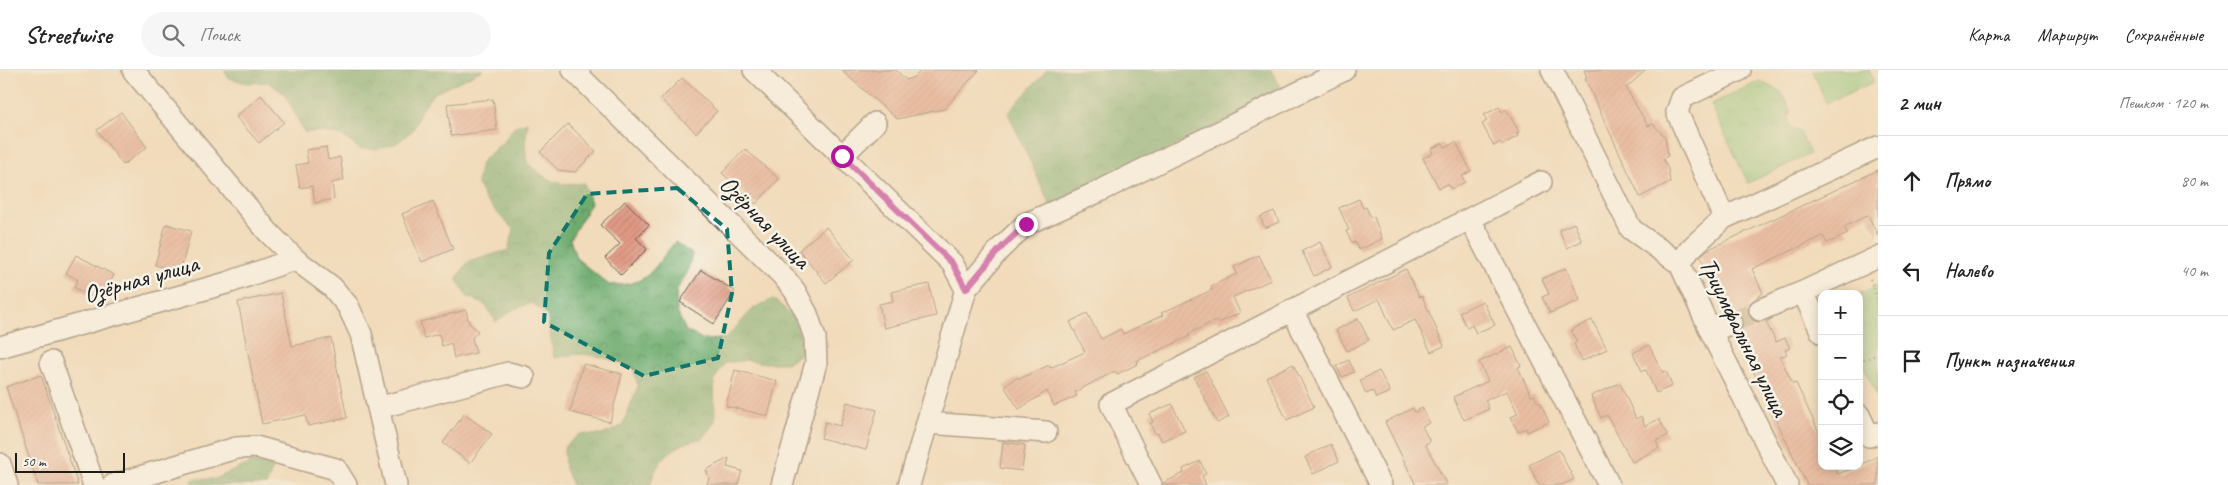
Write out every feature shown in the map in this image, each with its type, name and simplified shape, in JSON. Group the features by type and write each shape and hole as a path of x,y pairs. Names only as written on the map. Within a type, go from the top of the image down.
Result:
{"street":[{"path":"133,70 249,210 295,258 332,287 348,306 361,334 396,485"},
{"name":"Озёрная улица","path":"573,70 782,275 795,291 807,314 815,338 816,364 782,485"},
{"path":"754,70 952,263 966,289"},
{"path":"909,485 966,289 999,250 1026,224 1109,186 1344,70"},
{"name":"Триумфальная улица","path":"1552,70 1632,229 1680,264 1711,332 1787,485"},
{"path":"1724,218 1677,112 1682,98 1740,70"},
{"path":"842,156 875,123"},
{"path":"1680,264 1690,249 1724,218 1878,147"},
{"path":"1145,480 1111,404 1541,182"},
{"path":"1470,219 1609,485"},
{"path":"1760,310 1878,257"},
{"name":"Озёрная улица","path":"0,347 230,282 295,258"},
{"path":"1803,292 1818,324"},
{"path":"1292,310 1381,485"},
{"path":"1711,332 1731,323"},
{"path":"51,362 94,485"},
{"path":"378,408 508,374 524,377"},
{"path":"928,423 1046,432"},
{"path":"1863,423 1869,436 1878,433"},
{"path":"113,485 236,448 256,447 336,469 346,485"},
{"path":"0,464 7,485"}],"path":[{"path":"1863,360 1878,354"}],"highlighted area":[{"path":"677,188 727,229 732,293 718,358 644,376 544,322 549,253 587,194"}],"green space":[{"path":"224,70 483,70 433,94 421,110 413,130 397,143 378,149 359,149 343,136 324,132 304,132 285,94 268,82 247,83 228,78"},
{"path":"1047,70 1271,70 1284,92 1051,207 1008,113"},
{"path":"1869,70 1874,82 1826,103 1813,71"},
{"path":"1760,81 1781,92 1790,110 1788,122 1791,127 1800,132 1810,154 1748,183 1711,104"},
{"path":"528,122 525,143 527,163 552,181 566,184 584,183 591,203 570,239 576,258 609,285 623,285 642,279 654,268 675,242 692,254 687,273 676,291 677,312 686,331 704,340 725,339 754,308 773,299 792,316 798,327 803,352 787,363 766,363 746,360 725,363 714,380 715,421 703,438 684,444 669,453 658,466 650,485 572,485 565,469 564,447 580,434 602,435 622,426 638,386 633,368 612,360 586,354 554,358 547,315 532,303 514,309 496,322 485,305 467,296 456,279 468,262 508,250 514,230 486,201 477,183 481,162 504,141 515,126"},
{"path":"1878,285 1878,398 1863,365 1863,292"},
{"path":"253,462 274,466 266,485 190,485 193,479 215,479"}],"building":[{"path":"841,70 896,70 906,80 916,76 921,70 979,70 944,109 897,119"},
{"path":"1584,70 1646,70 1626,88 1648,126 1653,124 1665,137 1668,156 1663,158 1668,169 1670,182 1640,197 1585,79 1587,78"},
{"path":"682,78 717,111 696,133 661,99"},
{"path":"261,95 284,122 259,143 236,117"},
{"path":"493,99 497,130 451,136 447,104"},
{"path":"1499,107 1502,112 1506,109 1519,132 1516,133 1518,136 1502,145 1500,142 1494,146 1482,124 1487,121 1484,115"},
{"path":"121,112 147,147 123,165 97,130"},
{"path":"568,124 596,151 575,172 558,170 540,152"},
{"path":"1456,142 1471,171 1462,176 1465,182 1451,189 1448,184 1439,188 1423,158 1433,153 1431,149 1443,143 1445,147"},
{"path":"326,147 328,160 340,157 344,180 332,183 334,199 315,203 312,186 300,188 296,165 308,163 306,150"},
{"path":"745,149 779,179 756,204 722,173"},
{"path":"1878,170 1878,236 1868,215 1844,227 1848,234 1827,243 1823,236 1752,269 1763,293 1750,303 1748,314 1752,320 1758,322 1773,318 1766,322 1776,342 1785,338 1790,348 1785,350 1787,354 1780,357 1793,384 1796,383 1818,430 1818,470 1836,470 1838,474 1848,470 1863,470 1863,464 1878,456 1878,485 1807,485 1736,334 1743,325 1742,317 1733,311 1726,312 1700,256 1707,250"},
{"path":"1359,199 1363,208 1366,207 1371,218 1374,217 1382,239 1359,250 1355,242 1352,243 1346,231 1349,230 1339,208"},
{"path":"433,201 453,249 422,262 402,214"},
{"path":"625,201 649,225 636,238 647,249 621,275 605,258 620,244 600,225"},
{"path":"1274,211 1279,222 1265,228 1260,217"},
{"path":"1574,223 1582,241 1567,248 1559,230"},
{"path":"166,224 191,231 180,272 155,265"},
{"path":"826,227 854,260 826,283 799,250"},
{"path":"1320,242 1332,267 1314,276 1302,251"},
{"path":"76,255 114,275 104,294 95,289 91,297 74,287 78,280 66,273"},
{"path":"1259,255 1271,280 1233,297 1240,313 1218,323 1217,320 1188,334 1190,336 1137,361 1138,364 1117,374 1115,371 1075,392 1077,396 1054,406 1047,391 1019,409 1004,386 1018,377 1019,379 1049,365 1050,368 1085,352 1070,322 1087,313 1101,339 1121,329 1123,334 1163,315 1161,313 1212,290 1211,286 1237,274 1234,267"},
{"path":"1566,268 1580,300 1550,313 1542,297 1549,294 1542,279"},
{"path":"1406,269 1419,297 1422,296 1444,346 1431,352 1415,320 1393,330 1379,299 1354,311 1348,298"},
{"path":"701,270 735,291 714,324 680,302"},
{"path":"929,284 936,316 884,328 879,304 893,301 891,292"},
{"path":"281,293 292,346 331,338 347,418 308,426 305,415 262,424 238,302"},
{"path":"1483,301 1495,325 1476,333 1472,325 1467,328 1459,312"},
{"path":"466,310 469,323 478,331 472,338 476,353 454,358 451,343 442,346 439,334 424,338 420,322"},
{"path":"1358,319 1369,340 1347,351 1336,330"},
{"path":"1592,320 1607,349 1582,361 1574,344 1577,342 1571,330"},
{"path":"1649,345 1662,372 1666,371 1672,386 1656,393 1646,370 1642,371 1633,353"},
{"path":"1512,347 1521,366 1518,367 1531,396 1534,395 1538,403 1540,402 1549,422 1527,432 1526,428 1518,432 1510,417 1518,414 1507,391 1485,400 1489,409 1464,420 1453,397 1488,381 1479,362"},
{"path":"1349,360 1354,372 1342,377 1336,366"},
{"path":"583,364 622,374 610,422 570,412"},
{"path":"1293,364 1314,407 1287,420 1266,377"},
{"path":"735,370 777,381 768,416 726,406"},
{"path":"1206,371 1229,417 1217,423 1194,377"},
{"path":"1379,371 1390,392 1376,398 1373,391 1366,394 1360,380"},
{"path":"41,375 78,485 38,485 6,387"},
{"path":"1620,383 1636,419 1641,416 1645,426 1659,419 1668,435 1656,441 1659,448 1632,462 1607,415 1601,418 1591,396"},
{"path":"847,402 877,410 866,450 821,438 825,422 840,426"},
{"path":"1172,404 1185,431 1162,441 1158,433 1155,434 1150,423 1153,422 1149,414"},
{"path":"1413,408 1415,412 1422,408 1430,423 1422,426 1430,442 1425,444 1447,485 1416,485 1385,422"},
{"path":"464,414 492,434 470,463 443,443"},
{"path":"1003,442 1025,445 1022,471 1000,468"},
{"path":"1331,444 1339,461 1313,474 1305,457"},
{"path":"1559,450 1574,479 1562,485 1539,485 1529,465"},
{"path":"729,458 727,467 742,471 738,485 707,485 709,477 706,470"},
{"path":"1200,461 1206,474 1202,476 1206,485 1163,485 1163,483 1184,473 1183,469"}],"tunnel":[{"path":"1731,323 1760,310"}],"route":[{"path":"842,156 952,263 966,289 999,250 1026,224"}]}
